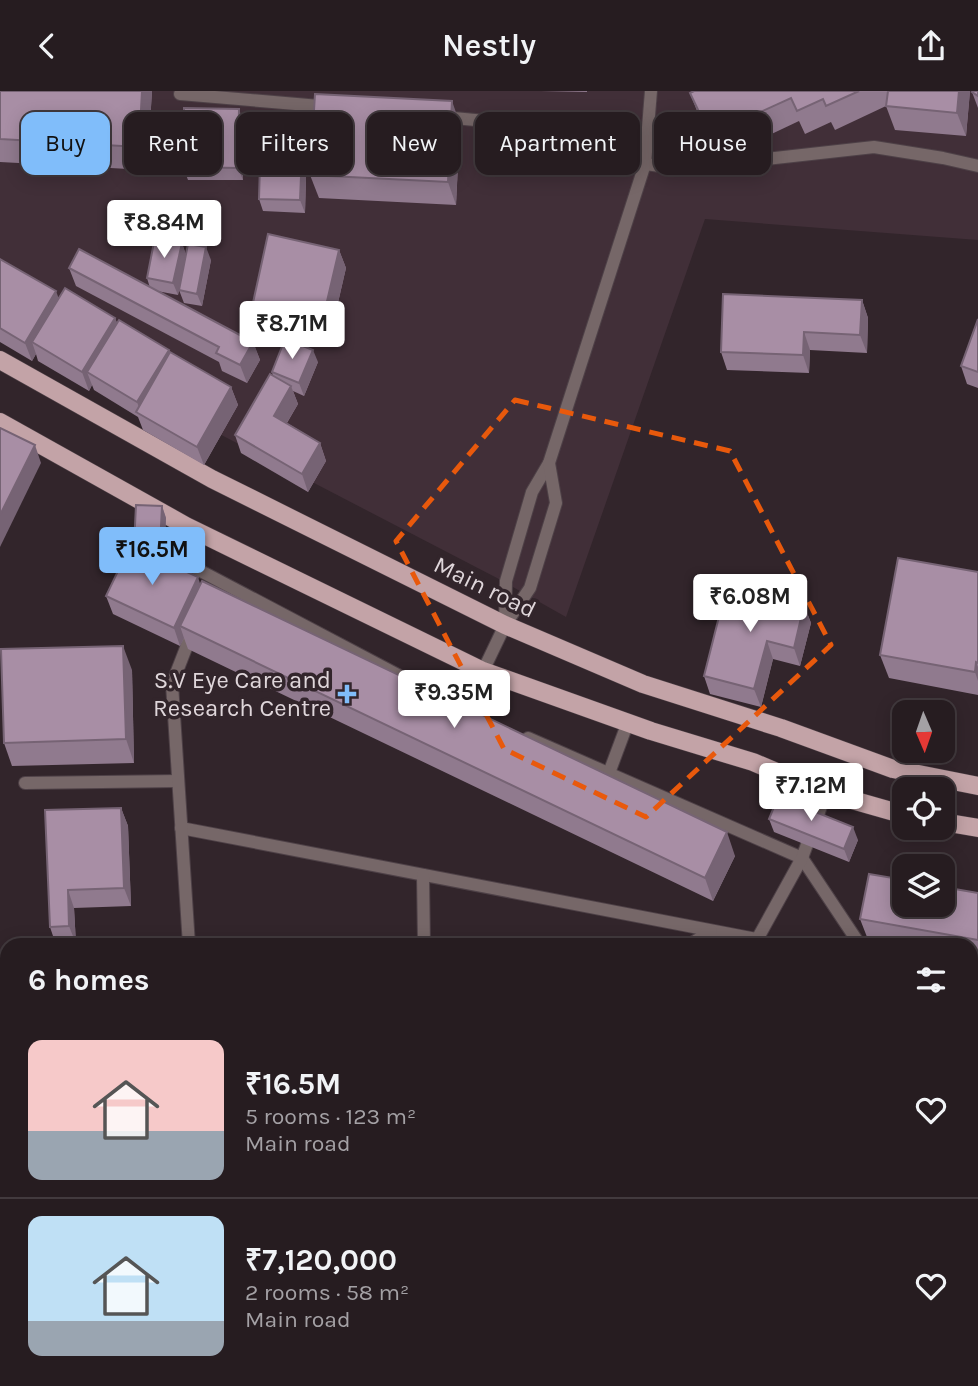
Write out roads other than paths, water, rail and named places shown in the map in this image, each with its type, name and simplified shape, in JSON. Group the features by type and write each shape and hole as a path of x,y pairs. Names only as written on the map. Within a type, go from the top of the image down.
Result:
{"main road":[{"name":"Main road","path":"0,360 212,479 505,625 643,684 781,728 893,769 978,786"},
{"path":"0,422 186,526 483,671 753,762 827,793 892,811"},
{"path":"955,824 978,828"}],"lane":[{"path":"505,625 506,581 532,492 550,463 645,165 651,91"},
{"path":"180,94 339,108"},
{"path":"461,119 541,126 598,151 645,165 691,170 874,148 978,166"},
{"path":"483,671 505,625 530,588 556,503 550,463"},
{"path":"174,557 186,526"},
{"path":"174,557 198,585"},
{"path":"174,557 412,683"},
{"path":"189,938 172,684 197,619"},
{"path":"610,773 628,722"},
{"path":"510,730 802,858 855,938"},
{"path":"25,783 178,781"},
{"path":"757,938 802,858 827,793"},
{"path":"181,828 739,938"},
{"path":"423,874 424,938"},
{"path":"700,938 711,931"}],"place":[{"name":"S.V Eye Care and Research Centre","path":"347,694"}]}
